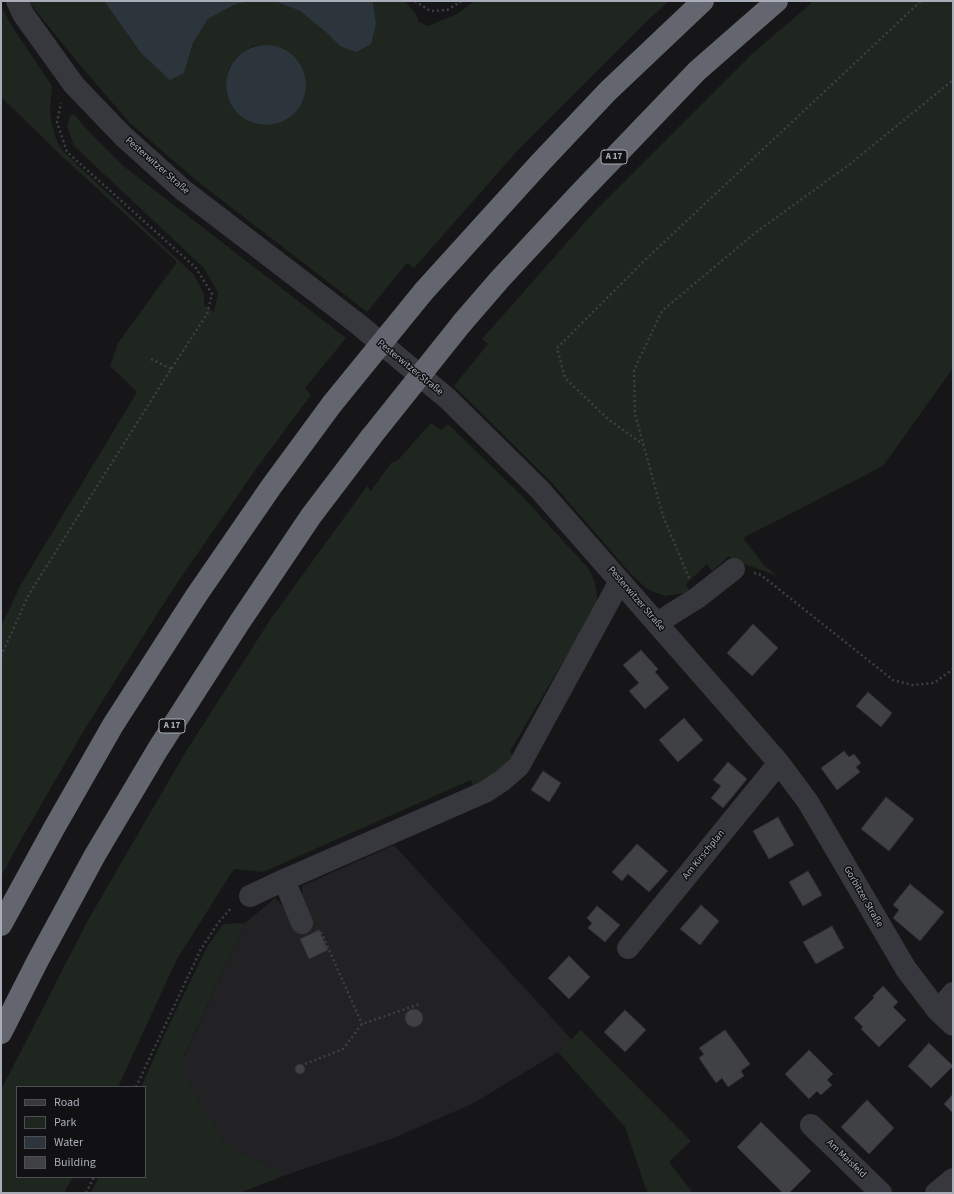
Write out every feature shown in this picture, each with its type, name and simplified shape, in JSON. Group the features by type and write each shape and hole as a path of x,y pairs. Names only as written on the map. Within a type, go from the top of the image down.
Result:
{"highway":[{"path":"1,925 113,725 196,596 271,487 332,404 424,291 514,192 608,91 703,1"},
{"name":"A 17","path":"1,1033 37,962 88,869 158,749 239,623 311,516 371,437 462,323 500,279 697,71 777,1"}],"street":[{"name":"Pesterwitzer Straße","path":"17,1 23,14 74,85 123,136 183,190 358,324 448,399 540,490 779,763"},
{"path":"656,623 697,598 734,569"},
{"path":"250,896 485,792 520,766 620,581"},
{"name":"Am Kirschplan","path":"628,948 779,763"},
{"name":"Gorbitzer Straße","path":"779,763 808,802 906,969 946,1018"},
{"path":"284,880 302,922"},
{"path":"946,1018 953,993"},
{"name":"Am Maisfeld","path":"811,1125 881,1193"},
{"path":"936,1193 953,1179"}],"path":[{"path":"415,1 430,11 447,10 462,1"},
{"path":"644,445 608,419 566,378 557,348 645,260 921,1"},
{"path":"697,598 663,516 636,414 634,370 662,311 755,233 850,164 953,80"},
{"path":"1,656 29,594 207,314 212,294 196,268 67,152 57,122 62,102 74,85"},
{"path":"151,359 171,369"},
{"path":"734,569 761,575 893,680 912,685 934,683 953,669"},
{"path":"136,1086 201,949 230,908 250,896"},
{"path":"302,922 314,917 362,1024"},
{"path":"305,1064 343,1049 362,1024 420,1004"},
{"path":"86,1193 94,1178"}],"shaded area":[{"path":"394,845 572,1040 558,1052 472,1104 391,1139 283,1176 224,1142 184,1075 184,1057 245,923 275,898 291,914 303,908 302,886"}],"green space":[{"path":"28,1 104,1 141,53 184,73 193,43 208,19 236,4 251,1 274,1 300,11 340,46 376,24 373,1 405,1 416,14 419,22 428,26 457,14 475,1 669,1 646,22 519,149 414,268 407,263 367,312 197,181 130,123 79,64","holes":["267,45 299,62 304,73 306,86 304,98 297,109 277,123 265,125 252,123 233,107 227,96 226,83 228,71 234,60 243,52 254,46"]},
{"path":"814,1 953,1 953,368 883,466 743,538 764,565 777,576 734,562 729,556 712,571 707,564 686,584 689,591 665,596 647,589 630,573 553,484 454,386 488,344 482,339 595,211 754,52"},
{"path":"1,5 11,25 52,86 50,112 52,125 58,144 64,152 194,275 204,294 204,305 214,312 218,293 204,268 74,146 67,126 70,116 74,114 122,165 346,338 305,388 311,395 256,469 173,589 86,727 1,877 1,627 20,586 137,392 110,366 118,343 177,262 64,158 2,98"},
{"path":"431,423 441,430 448,424 522,496 589,569 595,583 597,595 596,606 510,751 514,759 474,788 471,780 263,872 234,869 177,959 118,1086 16,1086 16,1178 72,1178 64,1193 1,1193 1,1090 88,920 185,753 272,617 367,486 371,491 391,463 398,460"},
{"path":"245,923 184,1056 184,1075 224,1142 283,1176 240,1193 91,1193 98,1178 146,1178 146,1086 141,1086 166,1031 207,947 223,924"},
{"path":"581,1030 691,1141 669,1162 693,1193 648,1193 625,1127 558,1052"}],"water":[{"path":"104,1 251,1 236,4 208,19 193,43 184,73 170,80 141,53"},
{"path":"274,1 373,1 376,24 371,44 356,52 340,46 300,11"},
{"path":"266,45 281,48 294,57 303,70 306,85 303,100 294,113 281,122 266,125 251,122 238,113 229,100 226,85 229,70 238,57 251,48"}],"building":[{"path":"753,624 778,648 752,676 727,653"},
{"path":"641,650 658,669 655,672 669,688 645,709 629,691 639,683 623,665"},
{"path":"868,692 892,713 881,727 856,706"},
{"path":"684,718 703,740 678,762 659,740"},
{"path":"844,751 849,757 854,754 861,763 856,767 860,772 837,790 821,768"},
{"path":"728,762 747,779 723,808 711,798 721,786 713,780"},
{"path":"543,771 561,783 549,802 531,790"},
{"path":"886,797 914,819 889,851 861,829"},
{"path":"778,817 794,845 769,859 753,831"},
{"path":"637,844 668,871 649,892 628,874 622,881 612,872"},
{"path":"808,871 822,895 803,906 789,882"},
{"path":"910,884 944,912 920,941 893,918 899,910 893,905"},
{"path":"701,905 719,921 700,945 680,929"},
{"path":"597,906 620,925 605,942 588,928 592,923 587,918"},
{"path":"832,926 844,948 816,964 803,942"},
{"path":"319,930 328,950 309,959 300,939"},
{"path":"569,956 590,977 569,999 548,978"},
{"path":"883,986 898,1002 893,1007 906,1020 879,1047 861,1029 863,1027 854,1018 874,998 873,996"},
{"path":"414,1009 420,1012 423,1018 420,1024 414,1027 408,1024 405,1018 408,1012"},
{"path":"625,1010 646,1030 625,1052 604,1032"},
{"path":"725,1030 750,1064 741,1071 744,1076 728,1087 722,1078 716,1083 699,1058 704,1054 699,1048"},
{"path":"929,1043 953,1066 931,1088 908,1066"},
{"path":"809,1050 833,1074 827,1080 832,1085 821,1095 817,1091 809,1099 785,1074"},
{"path":"298,1064 302,1064 304,1065 304,1073 298,1074 295,1071 295,1067"},
{"path":"953,1094 953,1113 944,1104"},
{"path":"867,1100 894,1128 869,1154 841,1127"},
{"path":"761,1122 811,1171 789,1193 783,1193 737,1147"}]}
